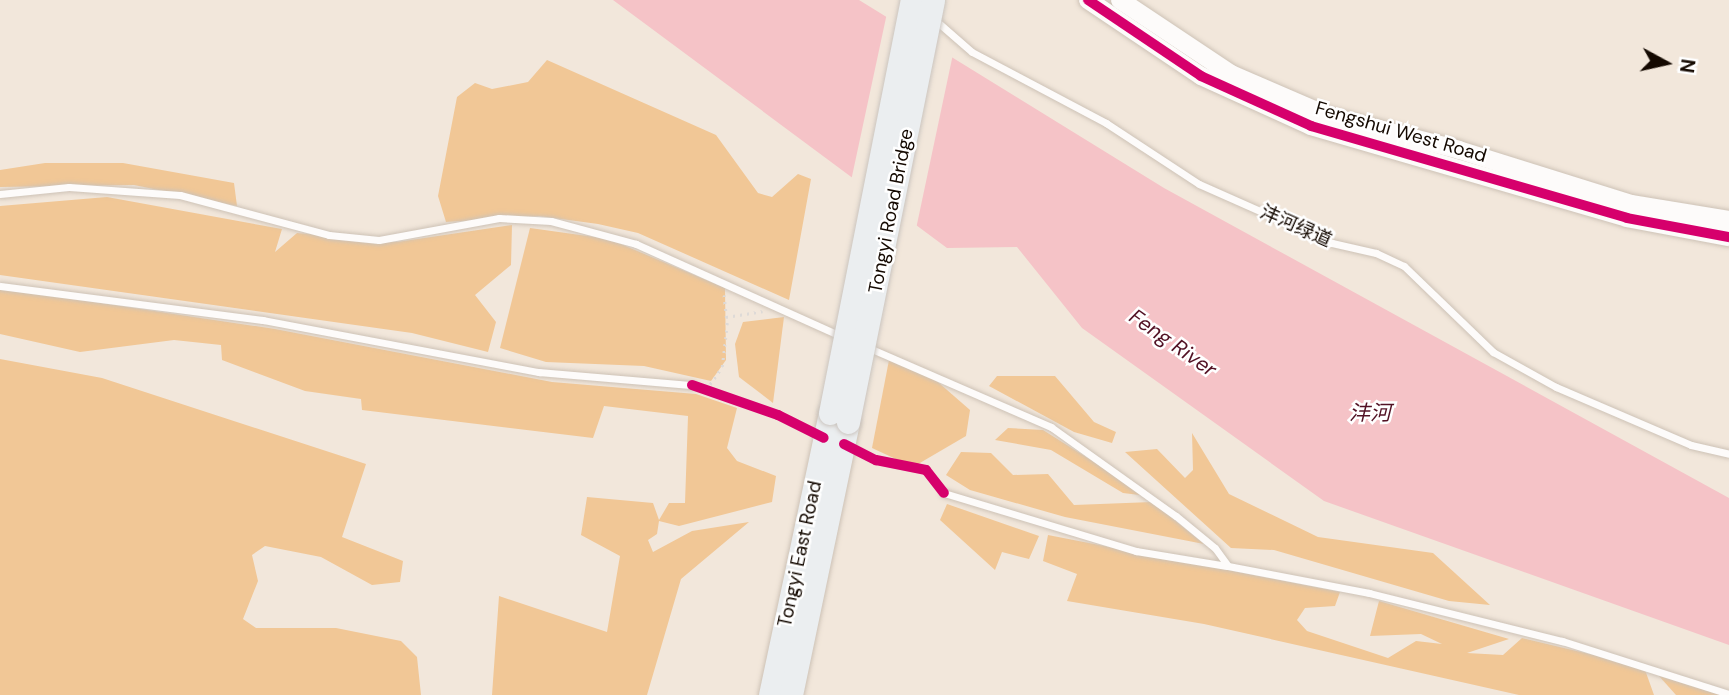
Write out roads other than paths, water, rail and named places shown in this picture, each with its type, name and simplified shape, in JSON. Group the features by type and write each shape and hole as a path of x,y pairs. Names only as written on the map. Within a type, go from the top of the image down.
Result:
{"main road":[{"name":"Tongyi Road Bridge","path":"839,417 912,0"},
{"name":"Tongyi Road Bridge","path":"839,417 933,0"},
{"name":"Tongyi East Road","path":"771,695 839,417"},
{"name":"Tongyi East Road","path":"791,695 839,417"}],"street":[{"name":"Fengshui West Road","path":"1088,0 1201,76 1311,126 1627,218 1729,237"},
{"name":"Fengshui West Road","path":"1120,0 1231,74 1328,116 1485,158 1631,204 1729,220"}],"lane":[{"name":"沣河绿道","path":"901,0 923,9 972,51 1106,123 1199,184 1332,243 1376,253 1404,266 1493,352 1556,387 1691,444 1729,454"},
{"path":"0,194 69,187 180,195 329,235 379,240 499,218 551,221 636,244 777,309 1051,427 1176,516 1215,548 1228,566"},
{"path":"0,285 263,320 539,372 692,385"},
{"path":"944,493 1136,551 1369,593 1562,641 1729,694"}],"water":[{"name":"沣河","path":"613,0 859,0 1164,188 1729,498 1729,645 1324,501 1082,328 1017,247 947,248"}],"water label":[{"name":"Feng River","path":"1173,343"}]}
